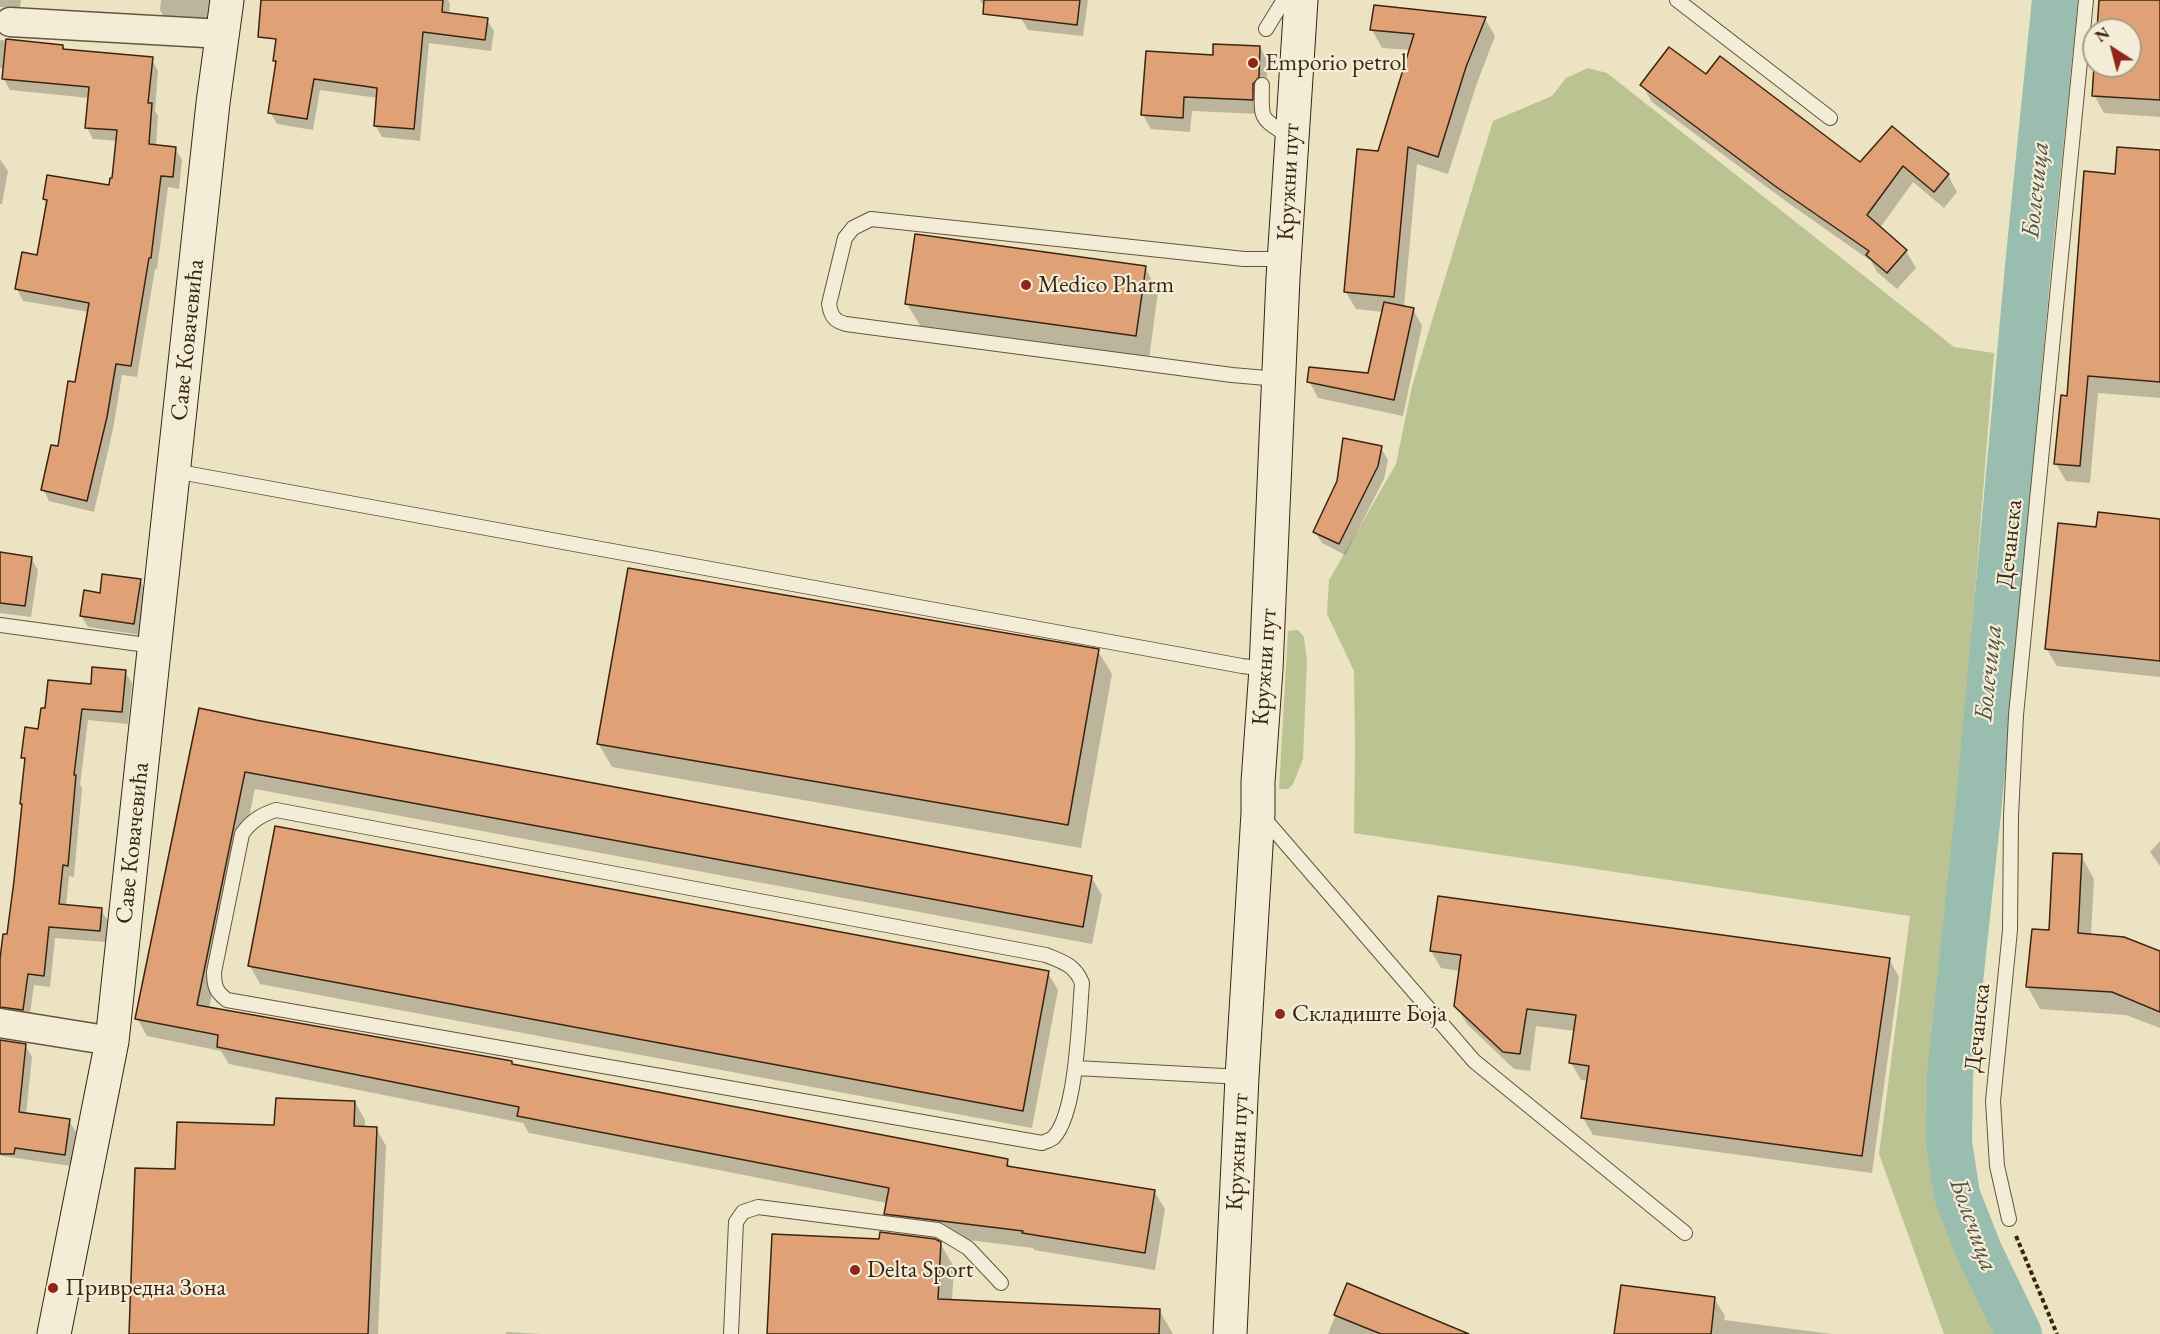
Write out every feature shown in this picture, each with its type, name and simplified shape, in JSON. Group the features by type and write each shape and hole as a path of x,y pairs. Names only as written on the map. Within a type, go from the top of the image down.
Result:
{"street":[{"name":"Саве Ковачевића","path":"54,1334 112,1041 213,103 227,0"},
{"name":"Кружни пут","path":"1230,1334 1242,1077 1266,669 1284,259 1300,0"},
{"path":"10,22 223,34"},
{"path":"0,1023 112,1041"}],"lane":[{"path":"1266,29 1282,3 1288,0"},
{"path":"1677,0 1830,118"},
{"name":"Дечанска","path":"2009,1219 1997,1166 1993,1101 2010,930 2016,715 2086,0"},
{"path":"1262,85 1261,110 1264,120 1291,138"},
{"path":"1280,379 1232,375 846,324 837,322 830,314 829,304 845,238 853,228 871,219 1244,258 1284,259"},
{"path":"174,471 1266,669"},
{"path":"0,625 154,646"},
{"path":"276,810 1046,955 1067,963 1078,971 1082,983 1076,1068 1064,1119 1053,1138 1042,1143 227,1000 214,984 214,972 242,834 249,823 276,810"},
{"path":"1258,813 1474,1061 1685,1233"},
{"path":"1076,1068 1242,1077"},
{"path":"731,1334 736,1222 743,1212 758,1207 938,1230 968,1248 1001,1283"}],"path":[{"path":"2009,1219 2057,1334"}],"green space":[{"path":"1588,68 1607,73 1954,347 1994,353 1937,1073 1934,1138 1937,1164 1950,1215 1969,1263 2003,1334 1944,1334 1879,1154 1910,916 1354,833 1354,671 1327,614 1329,580 1396,464 1412,386 1493,121 1552,96 1566,78"},
{"path":"1298,630 1304,637 1307,661 1303,759 1293,784 1288,789 1279,789 1288,631"}],"building":[{"path":"261,0 443,0 442,12 488,18 485,40 423,32 414,129 374,126 377,88 314,79 307,119 268,113 276,61 273,61 276,39 258,37"},
{"path":"984,0 1080,0 1077,25 983,14"},
{"path":"2099,0 2160,0 2160,100 2092,96 2093,78 2142,78 2142,18 2098,18"},
{"path":"1374,5 1486,17 1466,67 1438,157 1408,147 1394,297 1344,292 1357,149 1378,151 1414,34 1370,30"},
{"path":"6,39 63,45 63,49 153,57 148,103 152,103 149,144 176,147 173,177 161,176 151,258 149,258 131,366 116,364 107,417 87,501 41,490 51,445 58,446 68,381 75,382 89,303 15,289 22,252 37,255 47,200 43,199 47,175 109,185 110,178 112,178 117,130 85,128 89,87 2,79"},
{"path":"1213,44 1260,46 1259,77 1253,84 1253,100 1184,97 1183,118 1141,115 1146,51 1213,55"},
{"path":"1669,47 1706,74 1720,56 1860,162 1892,126 1949,174 1934,192 1903,166 1867,215 1907,250 1887,273 1866,255 1869,251 1775,186 1640,85"},
{"path":"2117,147 2160,150 2160,382 2088,376 2080,466 2054,464 2061,395 2067,396 2084,171 2115,174"},
{"name":"Medico Pharm","path":"915,234 1146,266 1136,336 905,304"},
{"path":"1384,302 1414,308 1394,400 1307,382 1309,367 1368,373"},
{"path":"1343,438 1382,446 1378,466 1339,544 1313,532 1337,481"},
{"path":"2098,512 2160,519 2160,661 2045,649 2058,523 2096,527"},
{"path":"0,552 32,557 25,606 0,603"},
{"path":"628,568 1099,649 1068,825 597,744"},
{"path":"102,574 141,579 134,624 80,616 84,590 100,593"},
{"path":"92,667 126,670 122,712 82,709 74,775 76,775 68,866 63,865 59,904 102,908 100,931 49,927 44,976 28,974 23,1010 0,1007 0,959 3,934 7,934 14,881 22,804 20,804 25,758 21,758 25,727 38,729 41,708 45,708 48,680 91,684"},
{"path":"199,708 1092,876 1083,927 245,772 197,1005 512,1061 512,1064 1008,1159 1007,1166 1155,1190 1145,1253 1022,1233 1023,1231 884,1214 889,1188 517,1116 519,1107 217,1047 218,1035 135,1019"},
{"path":"275,826 1049,971 1023,1111 248,966"},
{"path":"2053,853 2082,854 2078,933 2124,937 2160,951 2160,1012 2112,992 2026,987 2032,929 2049,930"},
{"path":"1438,896 1890,958 1862,1156 1581,1118 1589,1066 1569,1063 1576,1015 1527,1009 1520,1054 1503,1052 1454,1006 1461,955 1430,951"},
{"path":"0,1040 26,1044 19,1112 70,1119 65,1155 15,1148 14,1154 0,1154"},
{"path":"276,1098 355,1101 354,1126 377,1127 368,1334 129,1334 135,1168 175,1169 177,1122 274,1125"},
{"name":"Delta Sport","path":"880,1232 935,1239 941,1242 938,1299 1160,1309 1159,1334 767,1334 772,1234 879,1239"},
{"path":"1347,1283 1469,1334 1381,1334 1334,1315"},
{"path":"1621,1285 1715,1297 1711,1334 1614,1334"}],"waterway":[{"name":"Болечица","path":"2019,1334 1979,1251 1957,1195 1949,1142 1950,1075 1978,813 2055,0"}],"place":[{"name":"Emporio petrol","path":"1253,63"},
{"name":"Medico Pharm","path":"1026,285"},
{"name":"Складиште Боја","path":"1280,1014"},
{"name":"Delta Sport","path":"855,1270"},
{"name":"Привредна Зона","path":"53,1288"}]}
